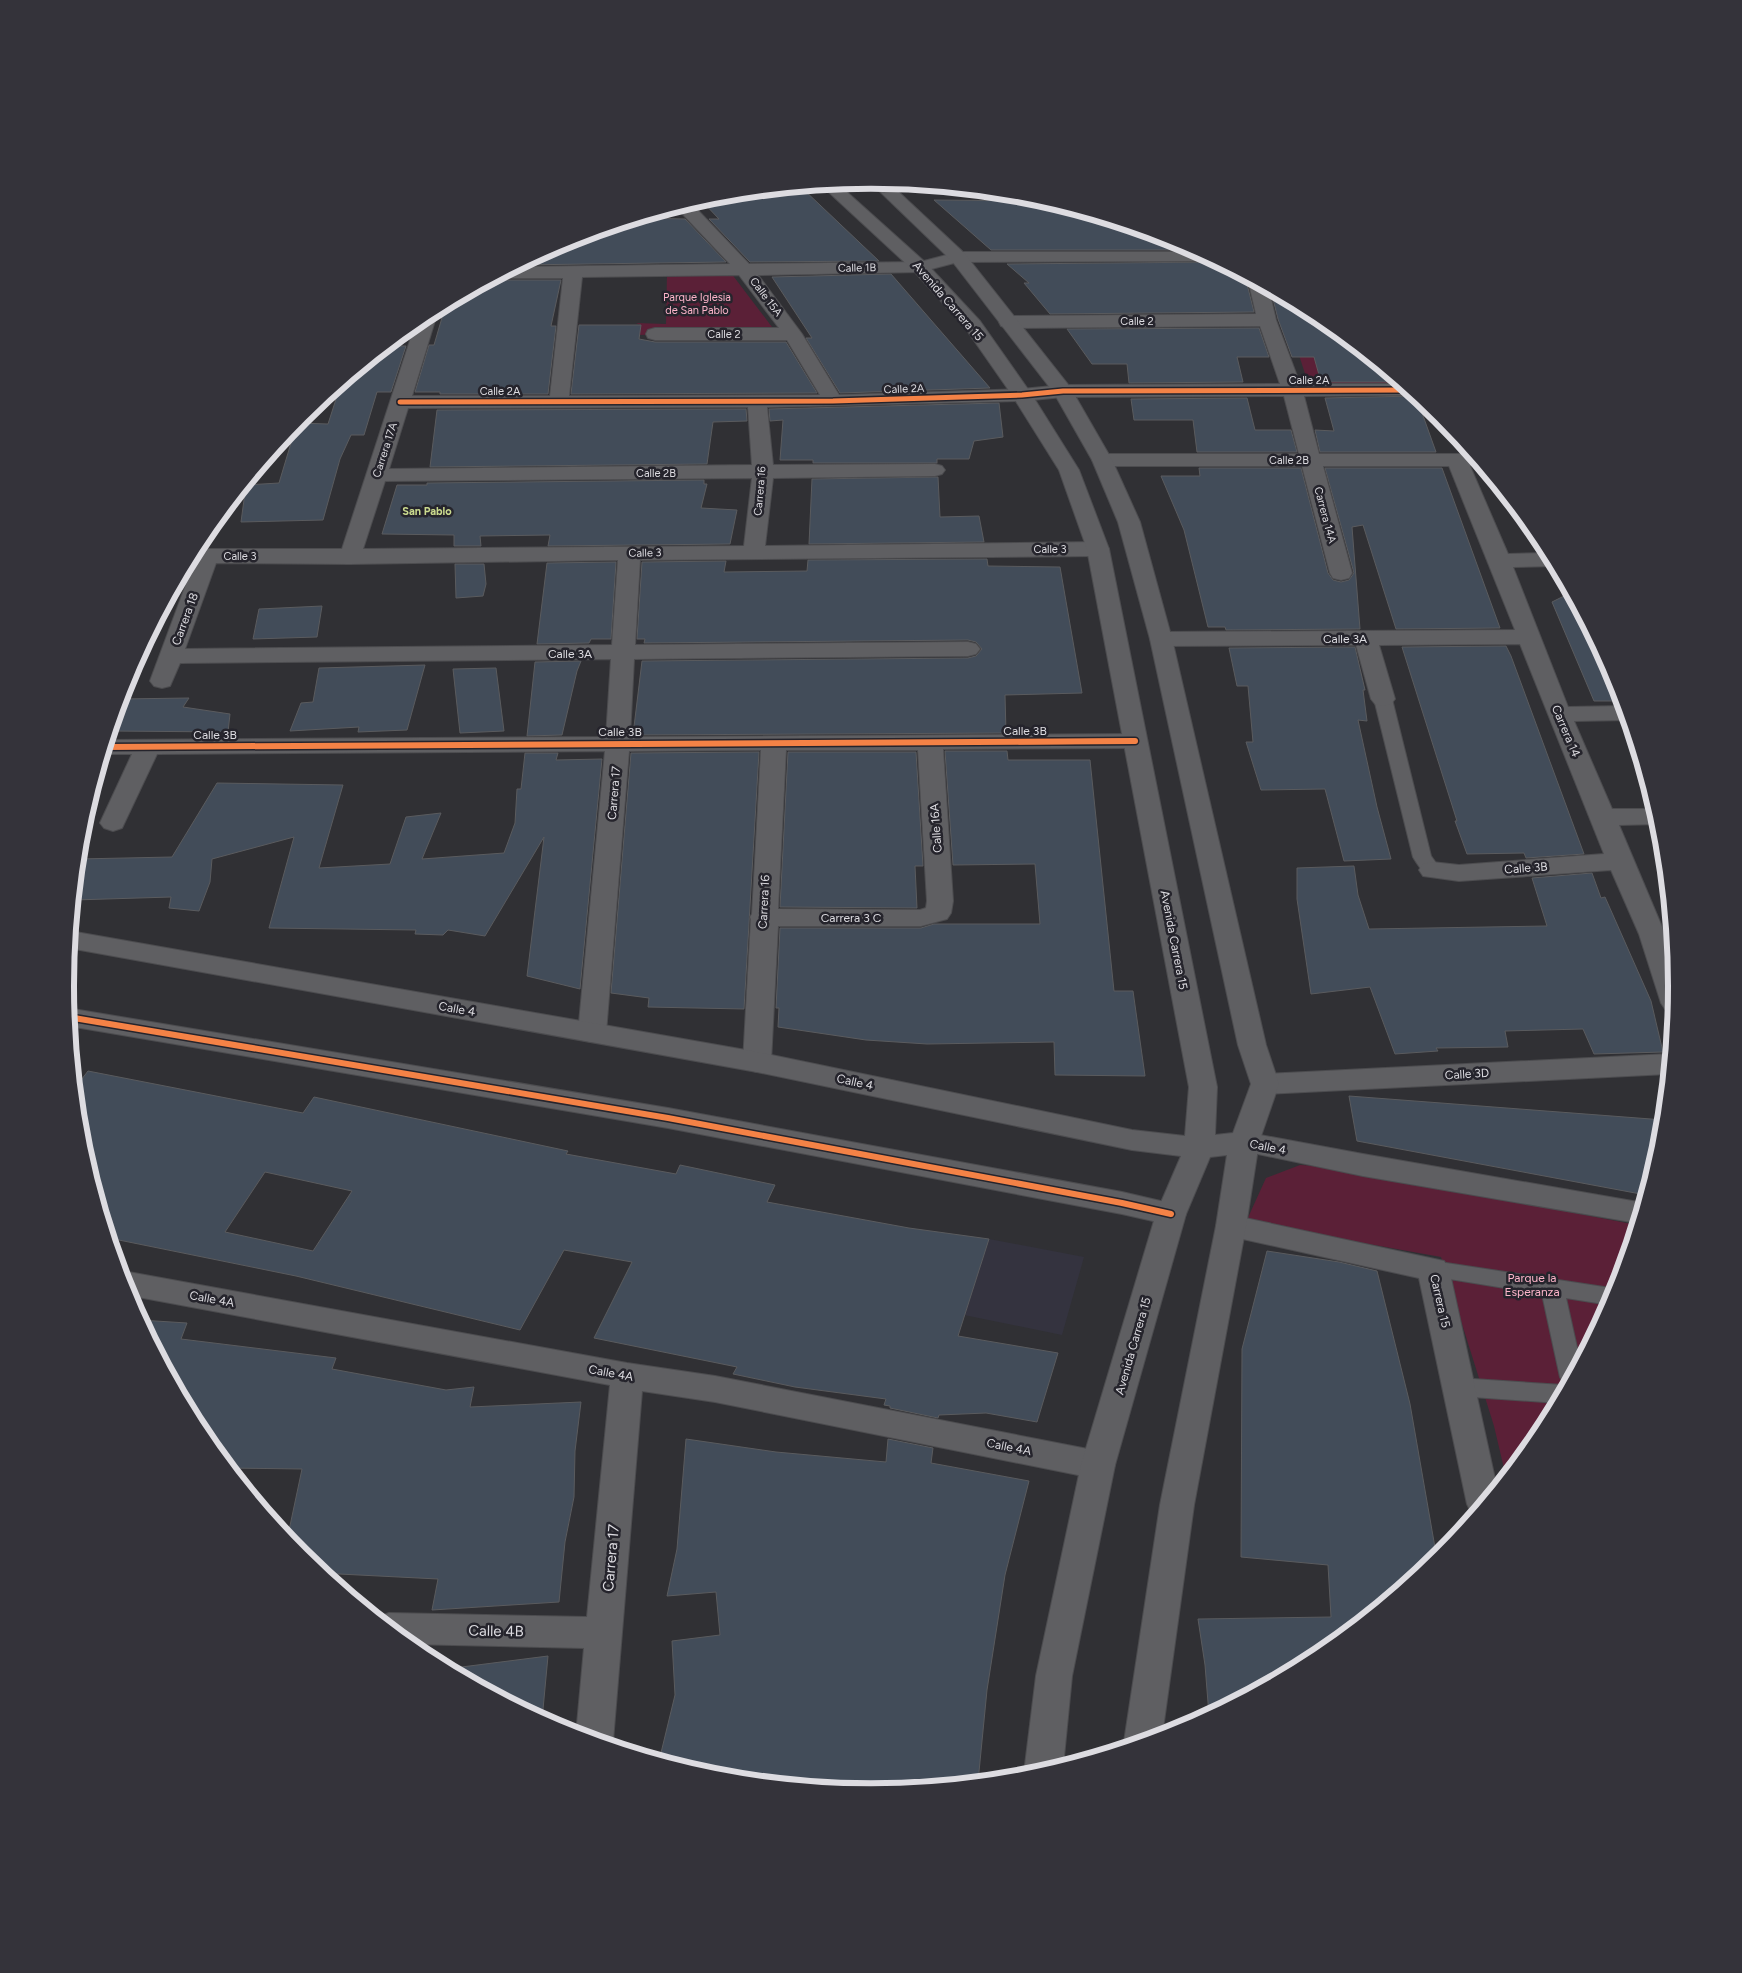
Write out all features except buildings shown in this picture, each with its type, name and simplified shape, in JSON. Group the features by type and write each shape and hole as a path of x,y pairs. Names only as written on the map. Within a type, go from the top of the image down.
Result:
{"street":[{"name":"Avenida Carrera 15","path":"835,190 920,267 973,325 1022,395 1069,470 1098,549 1203,1087 1199,1148 1172,1214 1098,1465 1054,1676 1044,1764"},
{"path":"886,190 958,257 1063,391 1102,460 1129,522 1162,638 1250,1035 1265,1084 1244,1142 1231,1226 1177,1505 1144,1735"},
{"name":"Calle 15A","path":"688,211 745,270 793,334 833,401"},
{"name":"Calle 1B","path":"515,273 920,267 958,257 1194,258"},
{"path":"559,401 573,272"},
{"name":"Carrera 14A","path":"1260,290 1267,320 1292,390 1341,573"},
{"name":"Calle 2","path":"1008,322 1267,320"},
{"name":"Carrera 17A","path":"350,557 424,327"},
{"name":"Calle 2","path":"655,334 793,334"},
{"path":"411,336 421,336"},
{"name":"Calle 2A","path":"400,402 833,401 1022,395 1063,391 1400,390"},
{"name":"Carrera 16","path":"754,551 763,472 756,401"},
{"name":"Calle 2B","path":"1102,460 1466,460"},
{"name":"Carrera 14","path":"1466,460 1528,637 1620,862 1662,934 1668,961"},
{"name":"Calle 2B","path":"377,475 935,470"},
{"name":"Calle 3","path":"201,556 350,557 754,551 1098,549"},
{"name":"Carrera 17","path":"592,1033 618,743 629,553"},
{"name":"Carrera 18","path":"162,681 199,558"},
{"path":"1500,561 1544,560"},
{"name":"Calle 3A","path":"1162,638 1366,639 1528,637"},
{"path":"1366,639 1383,699"},
{"name":"Calle 3A","path":"171,656 968,649"},
{"path":"1559,714 1620,713"},
{"name":"Calle 3B","path":"111,747 1135,741"},
{"name":"Carrera 16","path":"757,1062 763,918 774,742"},
{"name":"Calle 16A","path":"930,742 940,901 938,913"},
{"path":"113,823 148,747"},
{"path":"1603,817 1650,817"},
{"name":"Calle 3B","path":"1432,870 1459,873 1620,862"},
{"name":"Carrera 3 C","path":"763,918 921,918 938,913"},
{"name":"Calle 4","path":"75,941 757,1062 1132,1140 1199,1148 1244,1142 1364,1165 1635,1212"},
{"path":"75,1018 668,1118 1172,1214"},
{"name":"Calle 3D","path":"1265,1084 1664,1064"},
{"name":"Carrera 15","path":"1231,1226 1434,1269 1483,1497"},
{"name":"Calle 4A","path":"131,1285 627,1376 715,1389 1098,1465"},
{"name":"Carrera 17","path":"595,1734 627,1376"},
{"name":"Calle 4B","path":"399,1628 604,1633"}],"lane":[{"path":"1383,699 1422,858 1432,870"},
{"path":"1434,1269 1606,1296"},
{"path":"1552,1287 1570,1368"},
{"path":"1458,1387 1556,1394"}],"shaded area":[{"path":"989,1239 1084,1257 1062,1335 964,1315"}],"green space":[{"name":"Parque Iglesia de San Pablo","path":"667,273 731,273 775,331 638,335 641,325 636,323 666,324"},
{"path":"1298,352 1354,353 1393,384 1309,386"},
{"name":"Parque la Esperanza","path":"1300,1165 1335,1167 1632,1224 1608,1292 1586,1339 1534,1429 1505,1471 1494,1426 1441,1257 1246,1222 1266,1178"}],"cycle path":[{"path":"400,402 833,401 1022,395 1063,391 1400,390"},
{"path":"111,747 1135,741"},
{"path":"75,1018 668,1118 1122,1203 1171,1214"}],"district":[{"name":"San Pablo","path":"427,511"}]}
